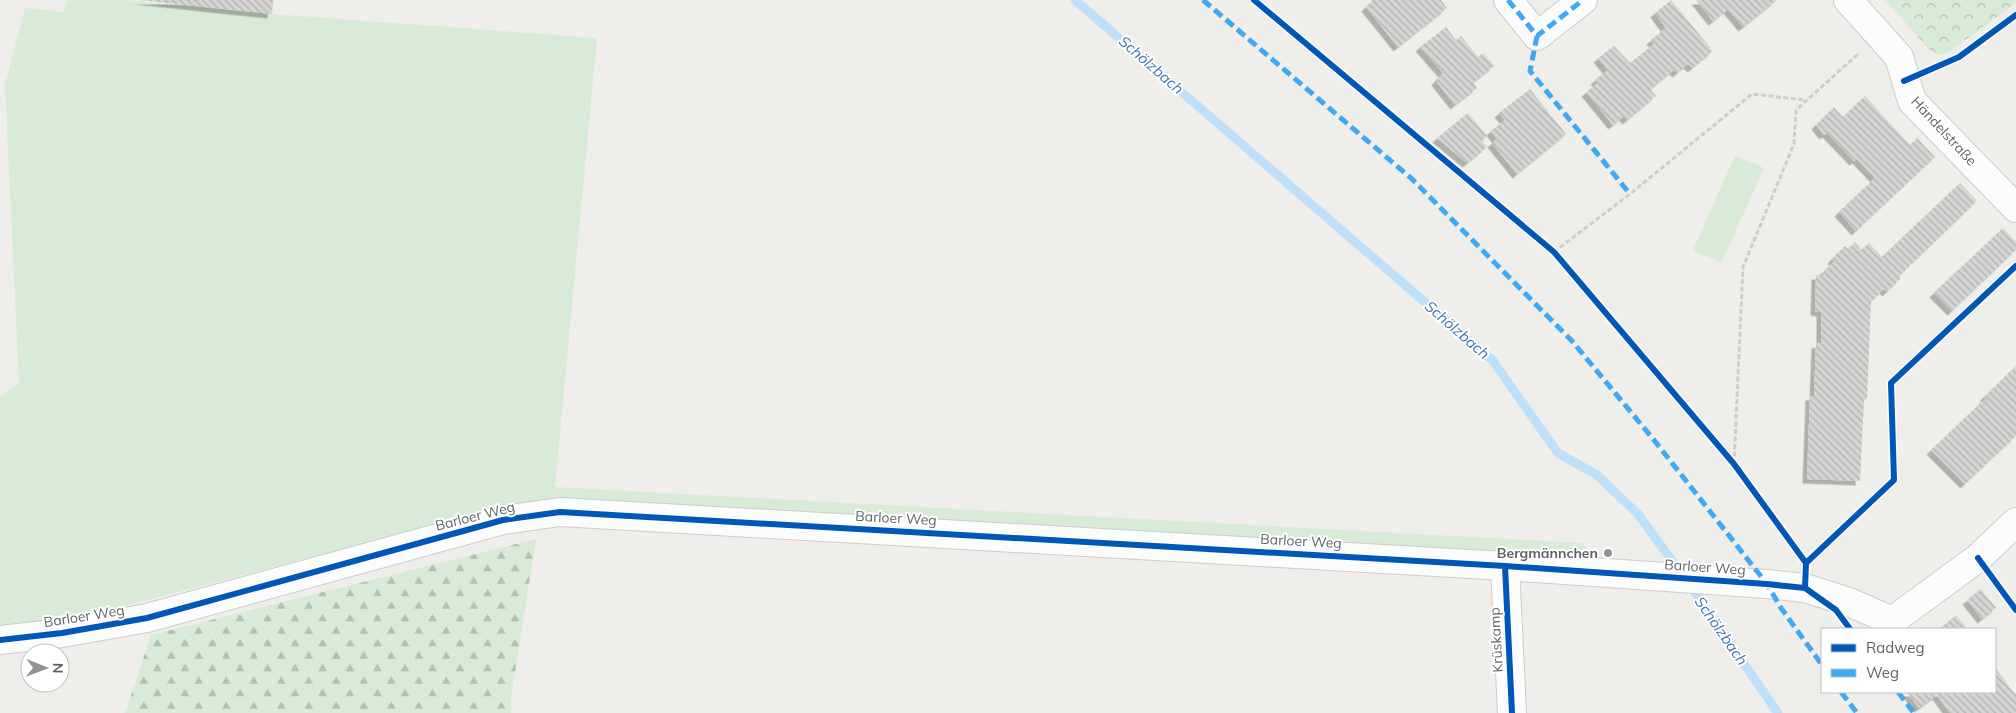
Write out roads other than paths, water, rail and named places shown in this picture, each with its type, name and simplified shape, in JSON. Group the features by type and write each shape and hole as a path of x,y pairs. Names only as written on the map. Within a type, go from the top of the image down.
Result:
{"street":[{"path":"1508,0 1537,36 1583,0"},
{"name":"Händelstraße","path":"1848,0 1878,36 1899,57 1912,101 2016,208"},
{"name":"Barloer Weg","path":"0,640 62,633 147,618 503,520 560,512 1505,566 1806,588 1849,602 1892,621 1978,558 2016,522"},
{"name":"Krüskamp","path":"1505,566 1512,713"}],"waterway":[{"name":"Schölzbach","path":"1075,0 1493,361 1558,453 1597,475 1638,514 1681,573"},
{"name":"Schölzbach","path":"1689,584 1778,713"}],"place":[{"name":"Bergmännchen","path":"1608,553"}]}
